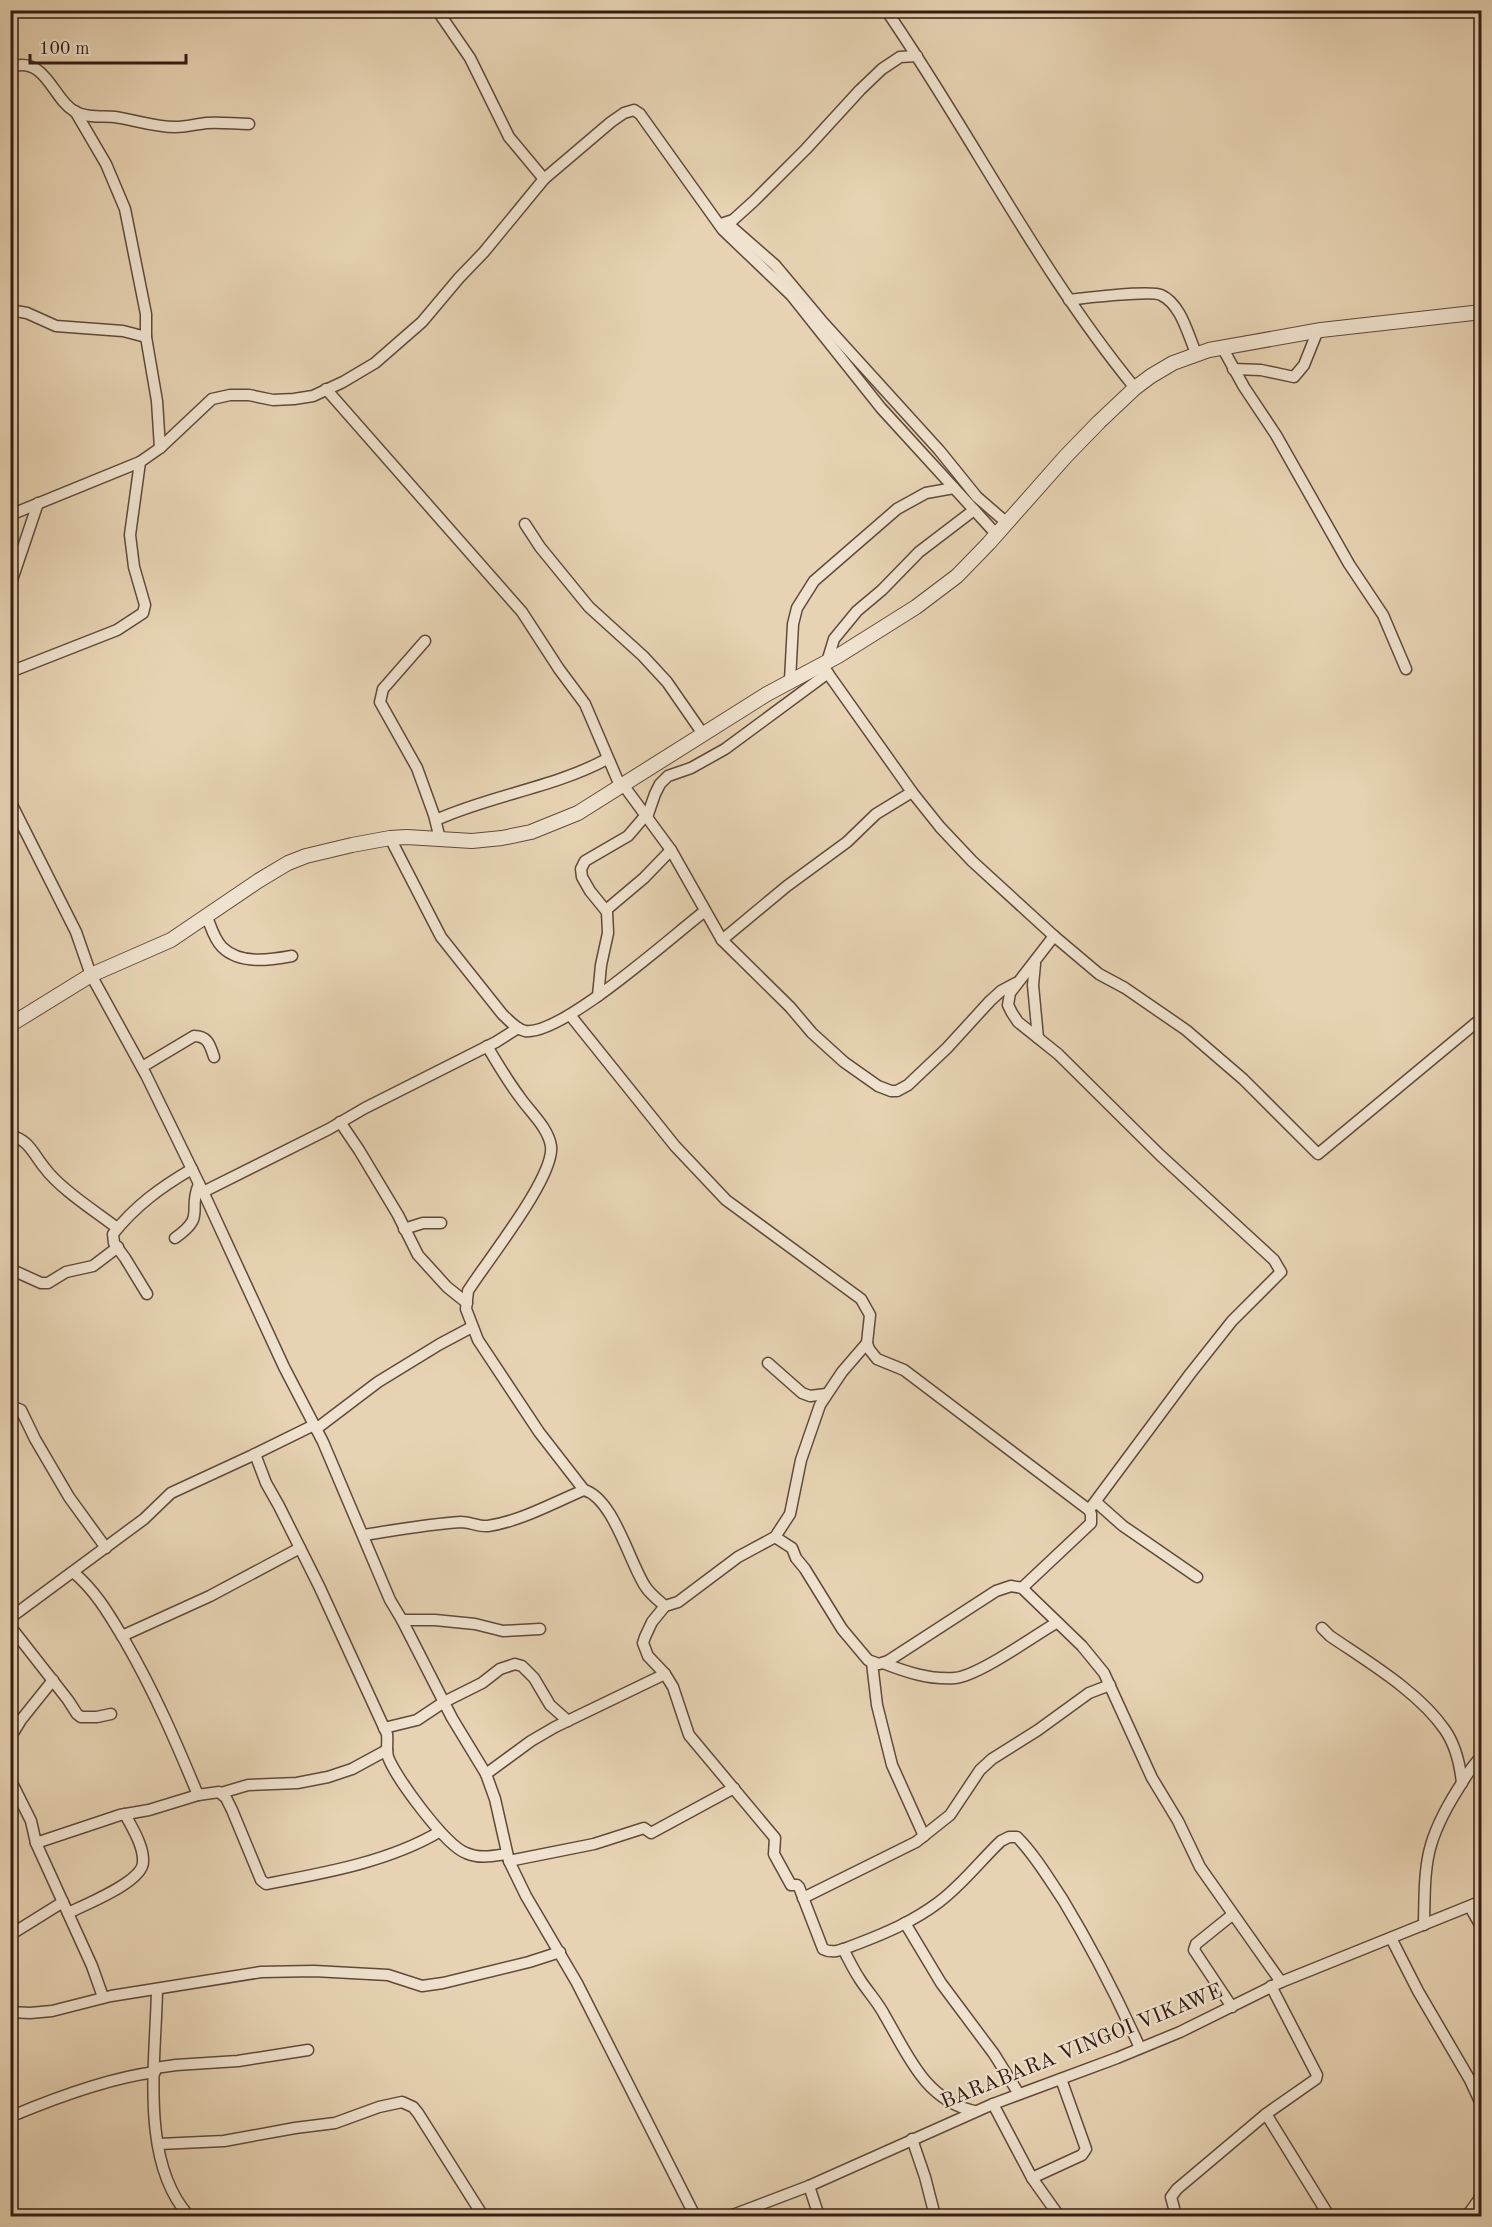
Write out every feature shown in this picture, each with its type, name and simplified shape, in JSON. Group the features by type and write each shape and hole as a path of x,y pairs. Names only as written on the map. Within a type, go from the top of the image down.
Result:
{"street":[{"path":"437,10 470,58 509,137 544,179"},
{"path":"886,10 917,56 1029,241 1100,345 1135,388"},
{"path":"723,224 762,194 882,69 900,57 917,56"},
{"path":"10,66 38,70 75,111 106,164 125,209 146,314 146,337 157,400 160,448"},
{"path":"10,515 140,462 160,448 212,399 230,395 273,400 313,396 375,363 422,322 544,179 611,122 624,113 634,110 640,114 723,224 790,295 881,408 997,535"},
{"path":"75,111 93,116 140,120 165,127 211,123 249,124"},
{"path":"723,224 775,265 821,320 939,450 977,497 1007,523"},
{"path":"1069,300 1141,293 1161,294 1171,302 1182,318 1196,353"},
{"path":"10,310 27,313 56,326 123,331 146,337"},
{"path":"598,996 601,965 608,933 606,910 582,877 582,865 628,836 647,816 654,794 668,776 691,768 725,750 826,667 916,607 957,576 997,535 1066,456 1135,388 1166,367 1196,353 1222,347 1318,330 1482,312"},
{"path":"1233,369 1261,370 1294,377 1307,359 1318,330"},
{"path":"1222,347 1233,369 1276,435 1349,564 1383,615 1406,669"},
{"path":"326,389 522,612 585,704 607,759 622,787 647,816 671,850 722,940 790,1007 812,1034 844,1062 878,1086 897,1091 908,1085 947,1048 995,996 1008,986 1019,982"},
{"path":"10,672 117,630 143,613 145,605 134,567 130,535 140,462"},
{"path":"790,680 793,624 797,608 814,581 897,509 926,493 954,489"},
{"path":"10,586 38,503"},
{"path":"826,667 834,639 857,611 882,590 919,552 974,510"},
{"path":"525,524 540,547 589,607 643,656 667,682 703,734"},
{"path":"425,641 383,689 380,702 417,768 436,820 440,839"},
{"path":"10,1025 91,975 171,940 249,886 288,863 351,844 390,838 472,841 531,832 578,813 790,680 826,667"},
{"path":"826,667 912,792 940,827 972,861 1054,936 1100,974 1125,988 1186,1030 1243,1079 1318,1154 1477,1022"},
{"path":"436,820 464,808 572,777 607,759"},
{"path":"722,940 772,897 847,842 876,814 912,792"},
{"path":"10,801 72,922 91,975 142,1067 284,1367 315,1427 364,1535 390,1600 444,1702 486,1774 495,1799 508,1858 526,1896 560,1952 695,2217"},
{"path":"390,838 441,937 503,1015 518,1028 532,1031 544,1028 570,1015 598,996 705,911"},
{"path":"606,910 644,878 671,850"},
{"path":"207,917 221,946 232,954 268,960 292,956"},
{"path":"1022,1588 1091,1523 1092,1506 1190,1374 1232,1321 1281,1272 1274,1260 1160,1155 1058,1054 1018,1022 1008,1005 1008,998 1054,936"},
{"path":"1037,959 1033,985 1038,1038"},
{"path":"570,1015 675,1146 726,1200 861,1299 869,1310 870,1316 867,1343 877,1359 904,1371 1092,1506 1197,1577"},
{"path":"175,1238 190,1227 194,1220 195,1194 201,1188 340,1122 518,1028"},
{"path":"142,1067 194,1036 200,1036 206,1040 214,1057"},
{"path":"487,1046 519,1096 545,1130 551,1147 547,1167 531,1198 468,1291 466,1309 483,1348 526,1414 584,1490 591,1492 603,1504 646,1587 665,1606"},
{"path":"340,1122 398,1215 418,1255 447,1287 467,1303"},
{"path":"10,1136 22,1140 31,1147 44,1168 55,1179 117,1228"},
{"path":"147,1294 112,1238 130,1212 154,1193 192,1169"},
{"path":"404,1229 423,1223 441,1222"},
{"path":"10,1269 41,1283 48,1283 66,1272 93,1266 118,1247"},
{"path":"10,1618 144,1519 171,1493 315,1427 378,1382 472,1327"},
{"path":"867,1343 826,1394 814,1419 801,1460 790,1514 775,1537 738,1557 678,1602 665,1606 648,1629 643,1643 648,1656 665,1674 673,1687 689,1735 775,1838 774,1854 790,1885 799,1887 823,1949 832,1952 843,1949 905,1923 940,1901 1001,1841 1009,1837 1017,1837 1048,1878 1073,1917 1115,1994 1140,2048"},
{"path":"768,1364 802,1393 810,1396 826,1394"},
{"path":"10,1409 21,1410 69,1497 106,1548"},
{"path":"255,1454 266,1483 300,1548 387,1734 388,1756 439,1832 466,1854 508,1858 594,1844 644,1828 651,1833 734,1788"},
{"path":"364,1535 457,1522 470,1522 485,1526 512,1520 584,1490"},
{"path":"775,1537 792,1548 796,1558 842,1629 878,1663 936,1678 956,1678 972,1673 1056,1623"},
{"path":"122,1636 210,1596 300,1548"},
{"path":"73,1572 91,1589 148,1680 198,1795"},
{"path":"878,1663 996,1591 1011,1586 1022,1588 1104,1672 1152,1778 1178,1821 1200,1867 1232,1915 1250,1936 1276,1984 1317,2075 1316,2079 1266,2114 1177,2189 1171,2197 1174,2208"},
{"path":"402,1620 435,1620 475,1624 503,1631 540,1629"},
{"path":"10,1626 77,1714 81,1717 111,1714"},
{"path":"1322,1628 1428,1709 1446,1731 1455,1749 1462,1782"},
{"path":"878,1663 877,1705 892,1766 924,1836"},
{"path":"384,1728 417,1720 444,1702 474,1688 500,1669 515,1664 522,1666 534,1678 550,1705 568,1721"},
{"path":"486,1774 531,1741 665,1674"},
{"path":"10,1738 52,1680"},
{"path":"803,1898 842,1881 924,1836 950,1815 980,1770 992,1759 1038,1730 1089,1693 1110,1686"},
{"path":"36,1843 125,1814 150,1810 198,1795 248,1785 297,1784 328,1778 352,1769 387,1750"},
{"path":"1424,1925 1425,1870 1428,1851 1436,1827 1462,1782 1481,1757"},
{"path":"10,1779 31,1821 36,1843 92,1966 103,1997"},
{"path":"221,1792 236,1818 261,1880 266,1884 351,1866 420,1844 439,1832"},
{"path":"68,1913 130,1880 142,1868 144,1861 141,1849 125,1814"},
{"name":"BARABARA VINGOI VIKAWE","path":"730,2217 810,2186 993,2104 1140,2048 1232,2007 1276,1984 1482,1901"},
{"path":"10,1935 63,1902"},
{"path":"1470,1907 1482,1928"},
{"path":"1232,1915 1196,1944 1194,1950 1232,2007"},
{"path":"905,1923 941,1983 994,2055 1019,2094"},
{"path":"1391,1938 1418,1991 1470,2080 1482,2106"},
{"path":"843,1949 857,1976 885,2015 916,2072 947,2101 974,2112"},
{"path":"10,2012 52,2011 103,1997 229,1976 295,1971 388,1976 422,1986 519,1965 560,1952"},
{"path":"157,1989 152,2101 165,2177 180,2206 189,2217"},
{"path":"12,2116 38,2105 119,2079 176,2065 238,2061 308,2050"},
{"path":"1032,2178 1082,2155 1086,2150 1061,2079"},
{"path":"10,2085 12,2116 10,2129"},
{"path":"159,2144 224,2141 334,2123 379,2107 402,2102 413,2107 418,2113 483,2217"},
{"path":"993,2104 1032,2178 1059,2217"},
{"path":"1266,2114 1329,2217"},
{"path":"912,2139 925,2177 934,2217"},
{"path":"810,2186 819,2217"},
{"path":"1467,2217 1482,2195"}]}
